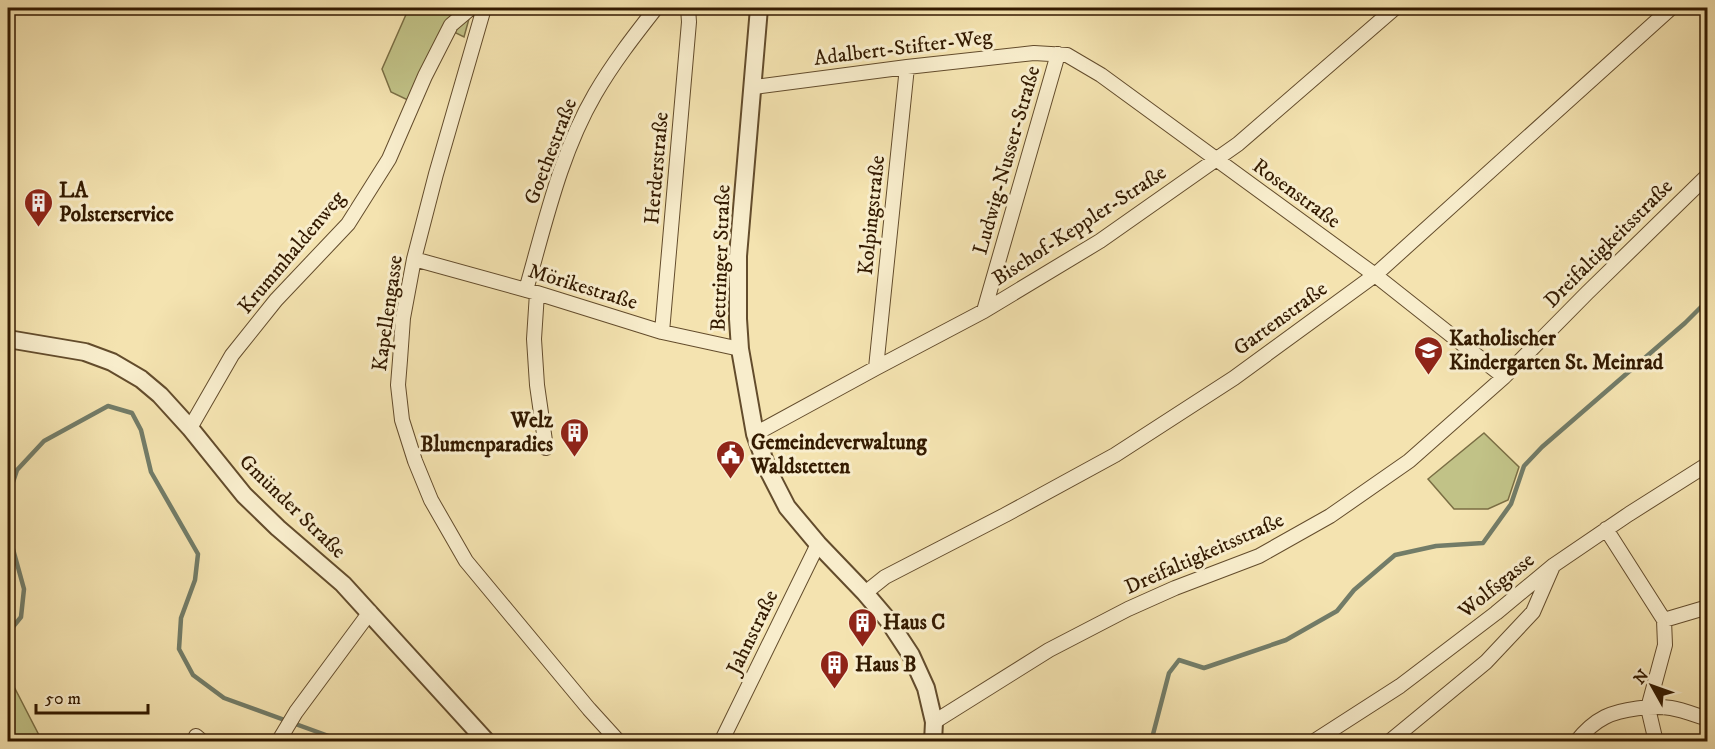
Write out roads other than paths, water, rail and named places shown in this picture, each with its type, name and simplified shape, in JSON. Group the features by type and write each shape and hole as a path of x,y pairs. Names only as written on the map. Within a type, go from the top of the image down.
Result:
{"street":[{"name":"Krummhaldenweg","path":"190,428 232,355 276,300 348,224 388,159 451,25 471,8"},
{"name":"Kapellengasse","path":"484,8 414,259 403,318 398,385 402,420 431,500 466,561 589,709 619,741"},
{"name":"Goethestraße","path":"546,448 537,386 532,291 554,193 571,143 594,96 621,52 656,8"},
{"name":"Herderstraße","path":"662,332 689,22 688,8"},
{"name":"Bettringer Straße","path":"759,8 738,256 740,349 755,434 768,470 787,507 888,620 911,655 926,688 934,722 933,741"},
{"name":"Bischof-Keppler-Straße","path":"755,434 984,311 1100,241 1217,160 1275,113 1395,8"},
{"name":"Gartenstraße","path":"865,593 885,577 1115,455 1234,378 1375,275 1671,8"},
{"name":"Adalbert-Stifter-Weg","path":"754,87 1034,53 1058,54"},
{"name":"Rosenstraße","path":"1058,54 1066,55 1101,75 1375,275 1504,376"},
{"name":"Ludwig-Nusser-Straße","path":"984,311 1058,54"},
{"name":"Kolpingstraße","path":"876,368 907,67"},
{"name":"Dreifaltigkeitsstraße","path":"934,722 1049,650 1128,609 1175,588 1259,556 1330,516 1409,461 1504,376 1707,175"},
{"name":"Mörikestraße","path":"414,259 532,291 662,332 740,349"},
{"name":"Gmünder Straße","path":"8,339 85,352 112,362 141,379 160,395 190,428 244,495 278,528 343,584 487,741"},
{"name":"Wolfsgasse","path":"1313,741 1400,686 1496,613 1554,565 1707,464"},
{"path":"1606,530 1664,620 1665,645 1648,708 1656,741"},
{"name":"Jahnstraße","path":"723,738 818,544"},
{"path":"1389,741 1486,662 1533,612 1554,565"},
{"path":"1664,620 1707,607"},
{"path":"281,735 370,612"},
{"path":"1576,741 1587,729 1606,716 1626,711 1670,708 1707,718"}],"waterway":[{"path":"1151,742 1169,673 1179,660 1204,668 1286,640 1337,611 1354,590 1395,555 1436,546 1483,543 1511,504 1524,466 1542,447 1685,323 1708,300"},
{"path":"8,497 17,470 44,441 108,406 132,413 141,430 151,472 198,554 195,580 181,618 179,649 193,675 224,698 345,742"},
{"path":"8,531 24,589 21,617 8,633"}],"place":[{"name":"LA Polsterservice","path":"38,228"},
{"name":"Katholischer Kindergarten St. Meinrad","path":"1428,376"},
{"name":"Welz Blumenparadies","path":"574,458"},
{"name":"Gemeindeverwaltung Waldstetten","path":"730,480"},
{"name":"Haus C","path":"862,648"},
{"name":"Haus B","path":"834,690"}]}
